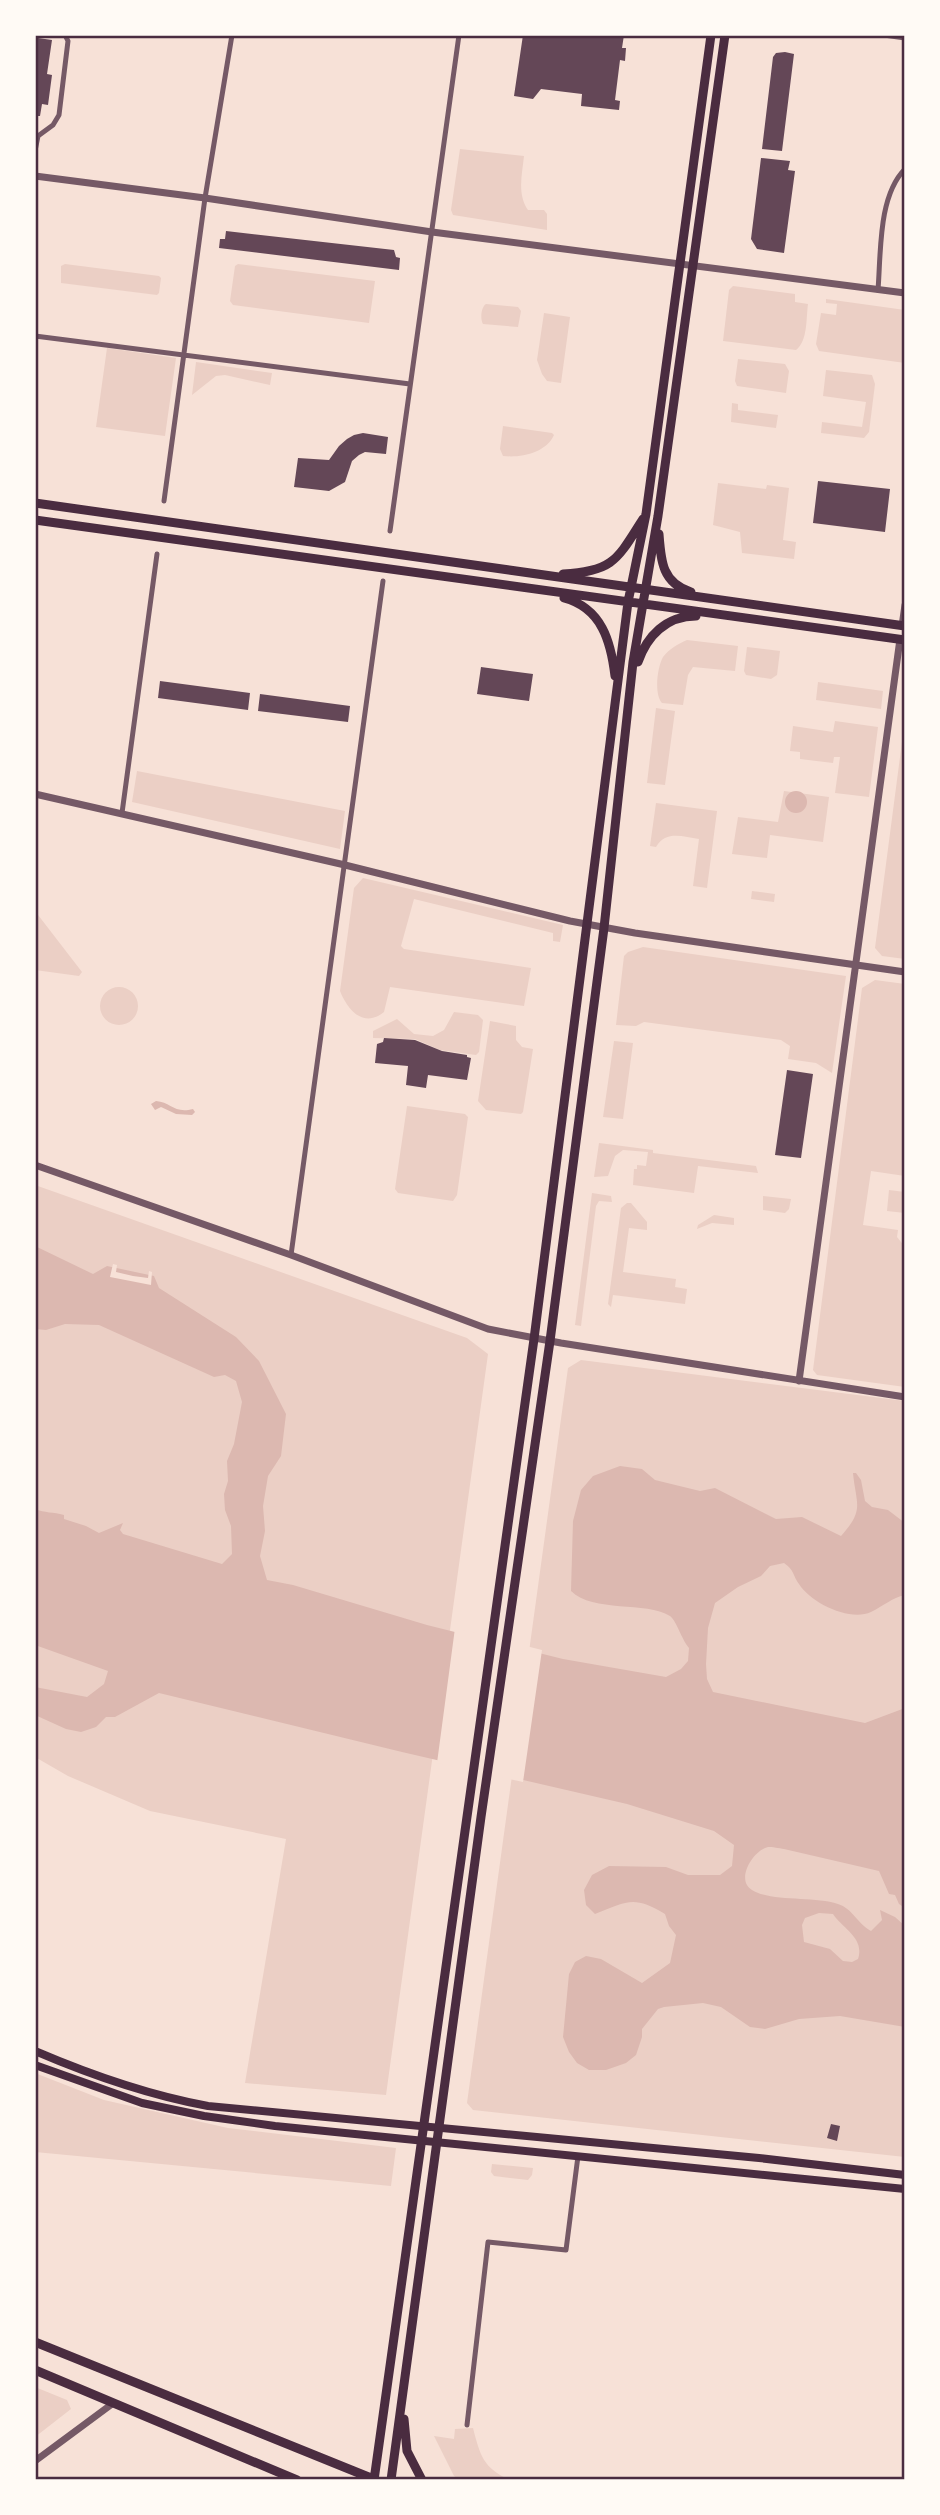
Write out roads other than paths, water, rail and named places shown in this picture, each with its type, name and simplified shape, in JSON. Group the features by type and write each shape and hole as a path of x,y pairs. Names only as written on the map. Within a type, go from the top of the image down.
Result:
{"main road":[{"path":"35,2342 375,2480 534,1339 628,602 646,514 711,35"},
{"path":"391,2480 481,1817 550,1341 604,928 630,695 658,516 725,35"},
{"path":"35,503 903,626"},
{"path":"526,574 566,574 598,570 621,554 646,514"},
{"path":"658,516 661,553 667,576 682,589 723,601"},
{"path":"35,520 902,640"},
{"path":"525,588 574,601 592,614 607,634 618,692"},
{"path":"630,695 640,655 653,633 662,626 688,616 721,615"},
{"path":"35,2051 94,2076 188,2102 759,2158 905,2175"},
{"path":"35,2065 110,2093 204,2116 437,2143 905,2189"},
{"path":"407,2359 404,2432 407,2451 422,2480"},
{"path":"35,2370 297,2480"}],"street":[{"path":"35,151 38,136 53,125 61,107 68,41 65,35"},
{"path":"164,501 205,198 232,35"},
{"path":"390,531 459,35"},
{"path":"884,35 905,38"},
{"path":"878,290 887,198 894,182 905,169"},
{"path":"35,176 432,232 905,293"},
{"path":"35,336 410,384"},
{"path":"122,813 157,554"},
{"path":"291,1255 383,581"},
{"path":"903,626 905,605"},
{"path":"799,1381 902,640"},
{"path":"35,794 604,928 905,972"},
{"path":"35,1165 291,1255 488,1329 534,1339 905,1396"},
{"path":"467,2425 488,2242 566,2250 578,2156"},
{"path":"35,2461 112,2404"}]}
